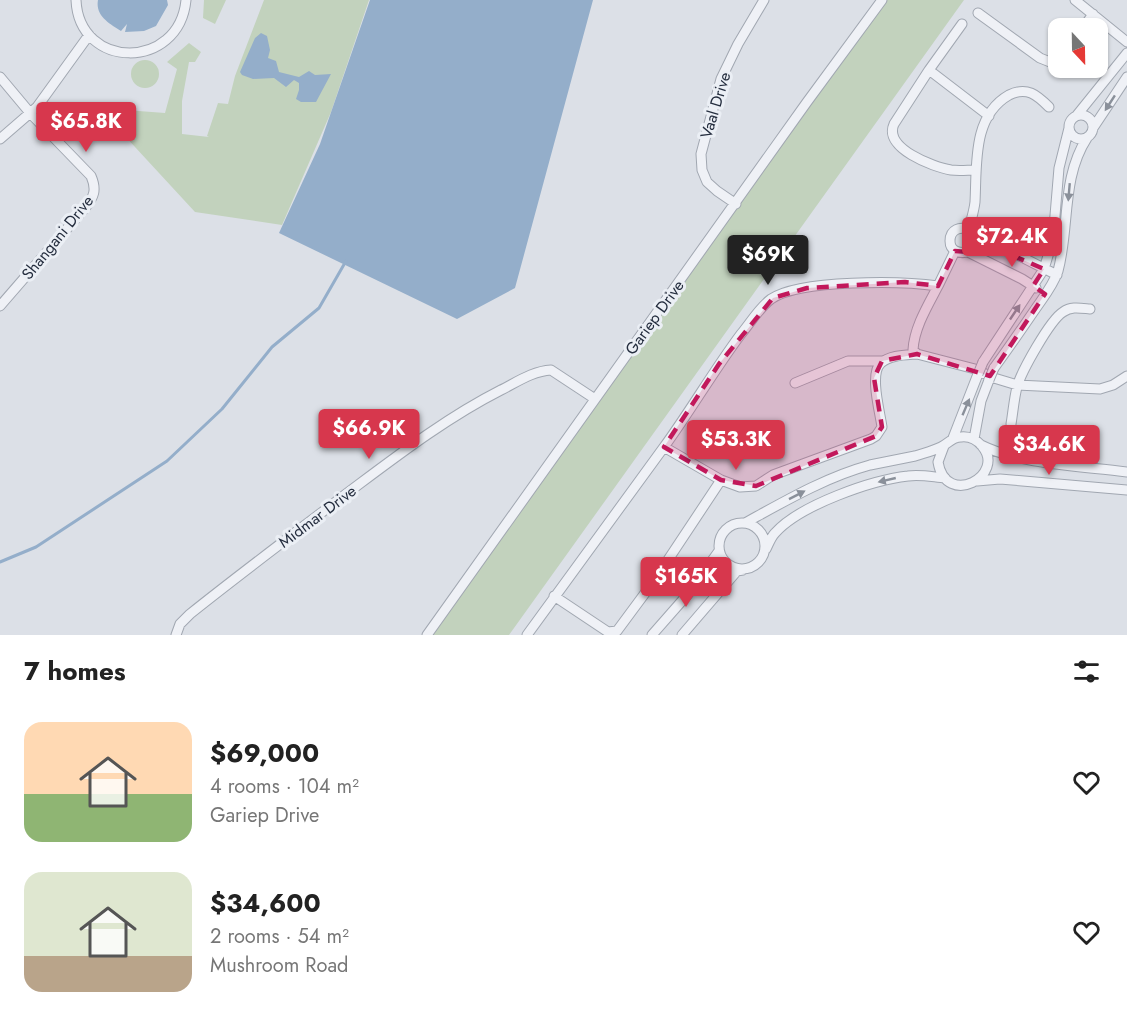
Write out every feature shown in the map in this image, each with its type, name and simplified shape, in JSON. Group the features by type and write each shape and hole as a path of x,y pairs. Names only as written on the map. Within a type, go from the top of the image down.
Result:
{"street":[{"path":"76,0 81,22 89,35 105,47 123,53 143,52 162,45 176,31 184,13 186,0"},
{"name":"Vaal Drive","path":"736,204 707,182 702,170 701,153 721,79 738,44 764,0"},
{"name":"Gariep Drive","path":"427,635 882,0"},
{"path":"1075,0 1127,42"},
{"path":"978,13 1040,58 1048,61"},
{"path":"1090,18 1093,14"},
{"path":"962,24 894,124 892,134 899,146 934,166 951,170 976,170"},
{"path":"0,139 31,114 89,35"},
{"path":"746,570 729,566 719,552 723,533 733,525 745,523 834,478 869,466 927,453 944,446 953,438 983,362 1044,269 1053,239 1059,168 1071,120 1127,54"},
{"path":"929,70 989,116"},
{"path":"0,77 31,114"},
{"path":"977,481 984,472 987,461 977,442 981,401 994,368 1057,275 1065,245 1072,168 1078,152 1127,77"},
{"path":"969,229 975,204 980,139 989,116 1002,100 1020,91 1035,94 1049,107"},
{"name":"Shangani Drive","path":"0,306 85,208 95,192 91,176 31,114"},
{"path":"1077,115 1087,116 1094,128"},
{"path":"1069,128 1075,138 1087,138"},
{"path":"969,229 976,240 974,247 968,252 955,251 950,245 950,237 954,230 969,229"},
{"path":"976,240 1008,250 1057,275"},
{"path":"917,354 913,350 913,342 925,311 955,251"},
{"path":"968,252 1046,294"},
{"path":"527,635 689,412 718,364 760,309 773,298 807,288 905,282 938,286"},
{"path":"1011,424 1017,385 1041,339 1058,315 1074,307 1090,309"},
{"path":"795,383 848,361 882,361 917,354 975,369 1017,385 1100,389 1113,385 1127,376"},
{"path":"664,447 721,480 740,487 756,486 772,475 876,436 882,427 874,378 876,368 882,361"},
{"name":"Midmar Drive","path":"176,635 180,624 190,614 277,546 450,418 485,398 532,373 551,370 595,399"},
{"path":"953,438 964,437 994,452 1028,459 1127,472"},
{"path":"944,446 938,462 945,478"},
{"path":"682,635 737,571 752,568 761,560 775,533 789,521 840,495 885,480 910,476 945,478 960,486 977,481 1000,479 1127,490"},
{"path":"554,596 608,632 616,631 654,581 721,480"},
{"path":"745,523 761,532 766,549"},
{"path":"652,635 688,594 719,552"}],"highlighted area":[{"path":"976,240 1044,269 1033,286 1045,294 990,376 917,354 882,361 874,378 882,427 876,436 756,486 721,480 664,447 719,364 773,298 807,288 905,282 938,286 955,251 968,252"}],"green space":[{"path":"204,0 226,0 215,24 203,18"},
{"path":"264,0 369,0 331,112 282,225 195,212 99,108 165,113 177,69 167,62 189,43 201,52 195,62 189,62 182,101 182,134 209,137 207,136 218,103 228,104 235,76"},
{"path":"880,0 964,0 509,635 427,635"},
{"path":"145,60 155,64 159,74 155,84 145,88 135,84 131,74 135,64"}],"water":[{"path":"98,0 167,0 168,5 156,26 144,31 125,32 127,24 121,31 104,19 99,11"},
{"path":"370,0 593,0 515,288 457,319 279,233 320,144"},
{"path":"261,33 267,36 270,50 268,58 276,61 279,72 299,77 309,71 315,75 331,74 316,102 301,102 296,99 299,83 294,80 286,87 274,78 253,79 242,75 240,72 255,38"}],"waterway":[{"path":"0,562 36,547 167,461 222,409 272,347 319,308 346,261"}]}
